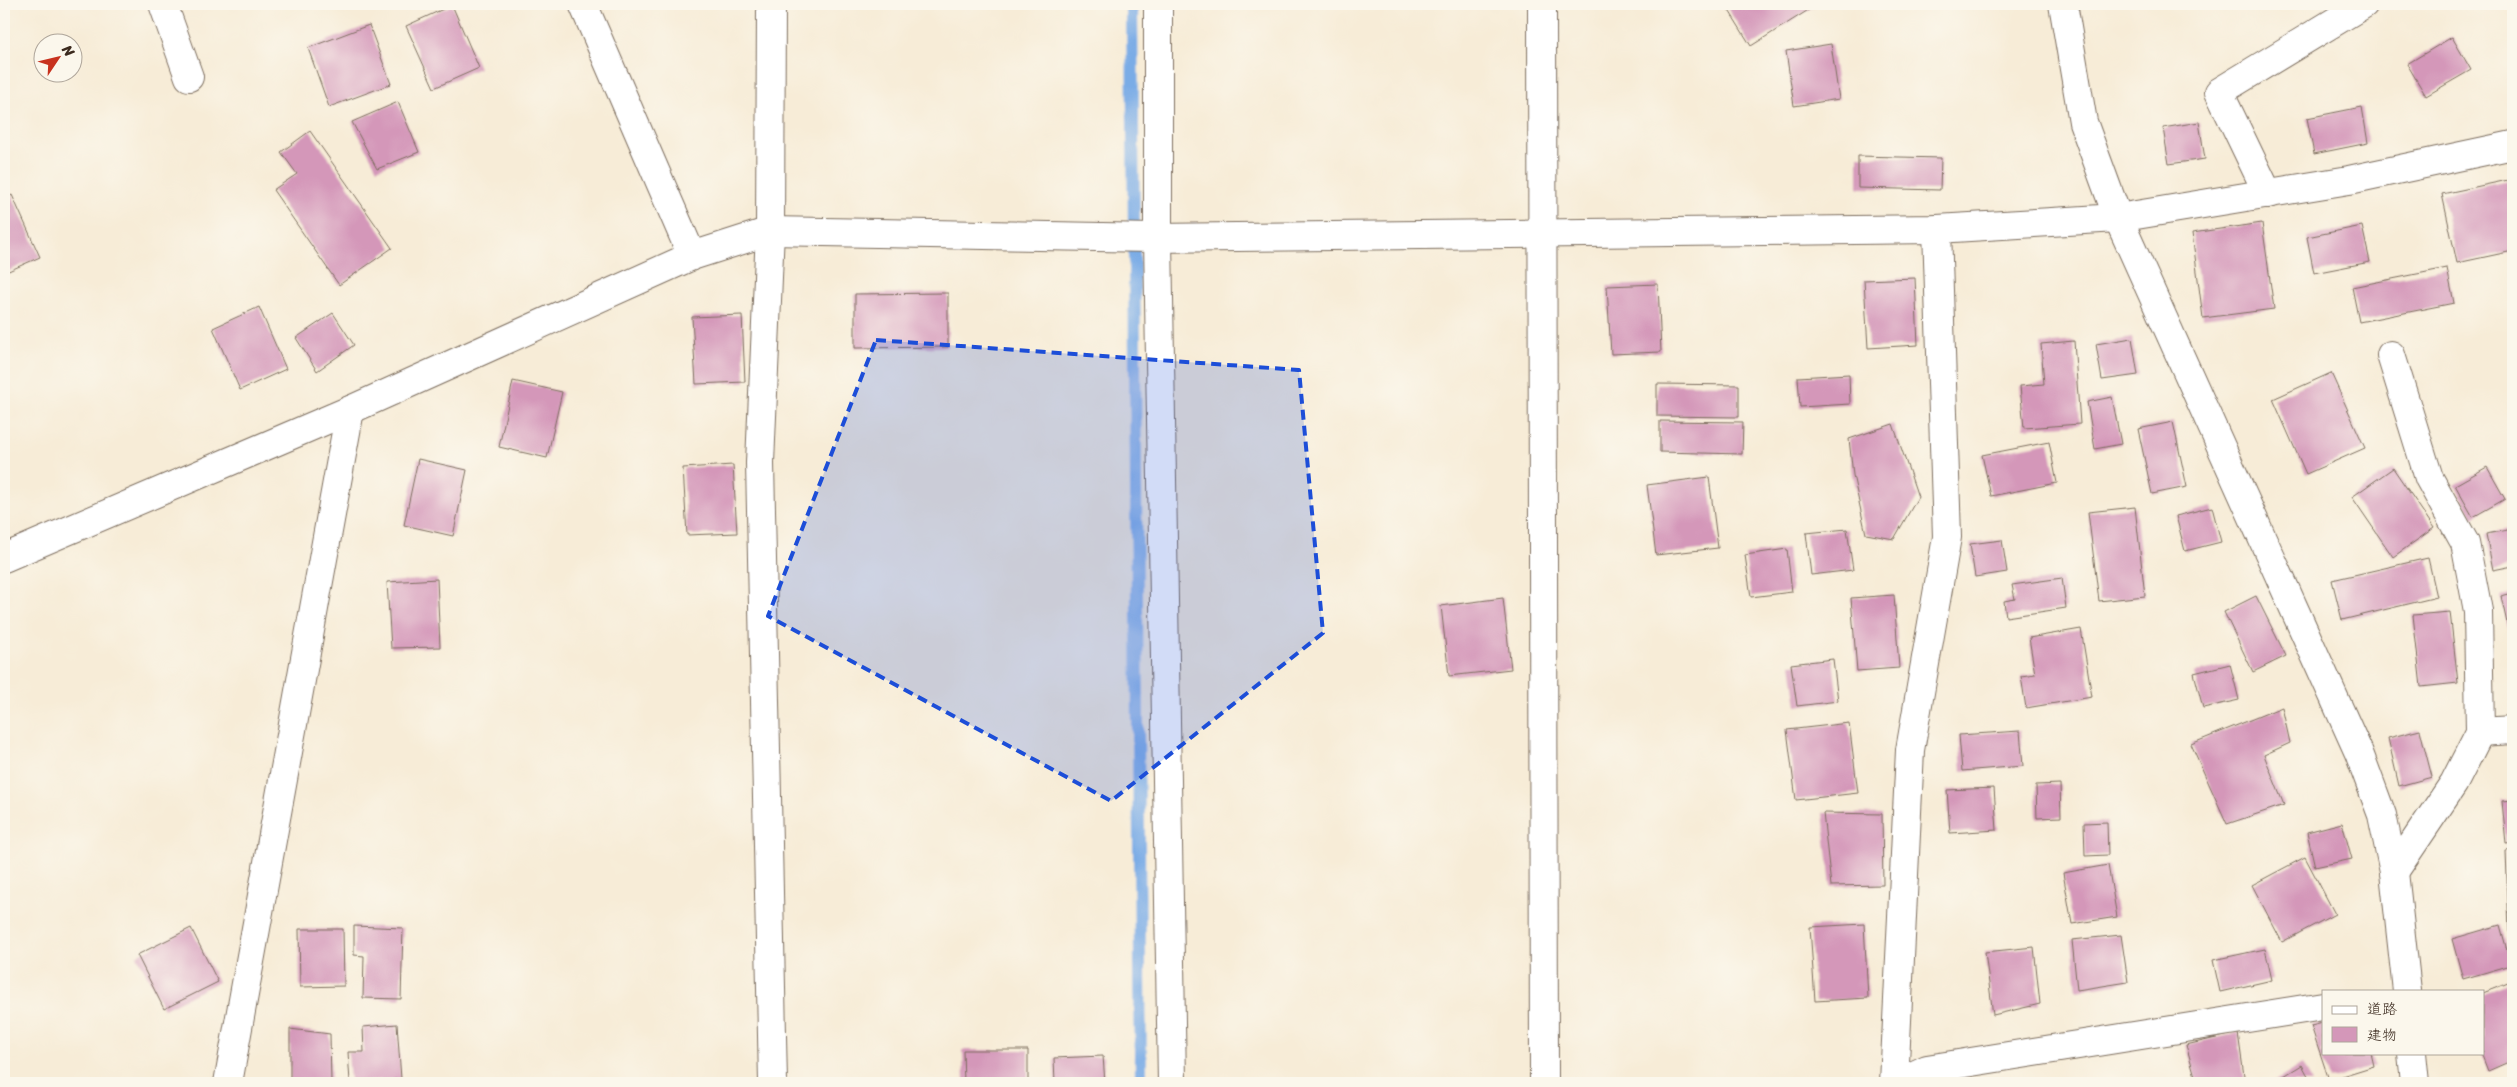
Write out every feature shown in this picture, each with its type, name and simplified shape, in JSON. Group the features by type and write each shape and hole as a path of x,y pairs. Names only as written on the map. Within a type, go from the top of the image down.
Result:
{"street":[{"path":"163,4 189,77"},
{"path":"583,4 692,256"},
{"path":"771,4 770,231 760,463 773,1083"},
{"path":"1158,4 1156,238 1172,1083"},
{"path":"1542,4 1544,1083"},
{"path":"2063,4 2083,122 2118,218 2359,753 2382,814 2394,872 2400,989"},
{"path":"2268,194 2219,92 2364,4"},
{"path":"4,558 350,410 692,256 770,231 1156,238 1543,232 1937,229 2118,218 2349,180 2513,144"},
{"path":"1937,229 1946,537 1910,750 1895,1083 1927,1069 2322,1006"},
{"path":"2391,355 2428,478 2465,543 2478,611 2480,732 2454,783 2394,872"},
{"path":"228,1083 350,410"},
{"path":"2480,732 2513,730"},
{"path":"2412,1054 2415,1083"}],"highlighted area":[{"path":"876,340 1299,370 1323,633 1111,801 768,616"}],"building":[{"path":"1725,4 1818,4 1751,46"},
{"path":"452,5 479,68 434,88 406,26"},
{"path":"369,25 391,84 329,107 308,48"},
{"path":"2452,37 2471,70 2426,96 2407,64"},
{"path":"1831,44 1839,99 1794,106 1786,51"},
{"path":"398,102 419,152 377,169 352,122"},
{"path":"2362,107 2368,143 2314,154 2307,118"},
{"path":"2199,122 2205,159 2169,164 2163,128"},
{"path":"310,131 392,248 339,285 273,190 297,174 281,152"},
{"path":"1858,156 1941,158 1940,190 1858,188"},
{"path":"2508,180 2513,206 2513,251 2457,263 2442,194"},
{"path":"12,195 40,257 4,273 4,199"},
{"path":"2262,223 2274,309 2203,318 2192,233"},
{"path":"2362,226 2370,262 2314,273 2307,237"},
{"path":"2447,268 2454,303 2359,322 2352,287"},
{"path":"1915,278 1918,345 1868,348 1864,280"},
{"path":"1658,284 1661,352 1611,354 1607,286"},
{"path":"948,293 948,347 855,348 855,294"},
{"path":"259,307 286,369 240,390 213,328"},
{"path":"333,313 354,345 317,371 296,338"},
{"path":"742,315 745,382 696,384 692,317"},
{"path":"2132,338 2138,375 2102,380 2096,344"},
{"path":"2074,341 2080,424 2024,428 2020,386 2044,384 2041,344"},
{"path":"2331,373 2365,448 2306,474 2273,399"},
{"path":"1849,374 1850,404 1800,407 1798,377"},
{"path":"513,381 562,392 547,458 499,447"},
{"path":"1657,384 1739,385 1739,417 1657,416"},
{"path":"2112,397 2121,444 2095,449 2087,402"},
{"path":"1660,421 1743,422 1742,454 1660,452"},
{"path":"2173,422 2187,487 2152,494 2138,429"},
{"path":"1893,424 1918,497 1894,539 1866,534 1853,475 1849,439"},
{"path":"2049,442 2057,483 1991,496 1982,455"},
{"path":"418,459 467,470 453,536 404,525"},
{"path":"733,465 737,533 687,535 683,468"},
{"path":"2487,467 2505,499 2473,517 2455,485"},
{"path":"2393,468 2434,528 2393,557 2352,497"},
{"path":"1709,477 1718,548 1656,555 1647,485"},
{"path":"2135,507 2145,596 2099,601 2088,512"},
{"path":"2212,507 2221,542 2185,551 2176,516"},
{"path":"1847,529 1853,570 1811,575 1806,533"},
{"path":"2513,529 2513,566 2493,570 2486,534"},
{"path":"2002,540 2007,572 1975,577 1970,544"},
{"path":"1787,549 1792,592 1751,597 1745,555"},
{"path":"2428,558 2437,597 2342,620 2332,580"},
{"path":"2062,578 2066,608 2006,617 2004,601 2015,599 2012,585"},
{"path":"437,579 440,647 391,648 387,582"},
{"path":"2513,593 2513,632 2509,632 2501,596"},
{"path":"1894,595 1899,668 1857,671 1851,598"},
{"path":"2256,596 2286,656 2253,672 2224,612"},
{"path":"1503,598 1511,669 1449,676 1441,606"},
{"path":"2450,612 2458,683 2421,687 2413,615"},
{"path":"2081,629 2092,697 2026,708 2021,676 2035,674 2029,638"},
{"path":"1833,659 1838,701 1797,706 1791,664"},
{"path":"2230,664 2239,700 2203,708 2194,673"},
{"path":"2282,707 2290,743 2264,755 2284,805 2227,824 2191,744"},
{"path":"1849,723 1858,793 1796,800 1787,730"},
{"path":"2420,730 2432,777 2399,786 2388,738"},
{"path":"2020,731 2023,766 1962,771 1959,735"},
{"path":"2060,784 2061,817 2037,818 2036,785"},
{"path":"1994,788 1997,830 1950,833 1947,790"},
{"path":"2513,800 2513,843 2506,844 2502,801"},
{"path":"1823,813 1882,814 1883,885 1831,886"},
{"path":"2107,822 2108,855 2085,856 2084,823"},
{"path":"2342,823 2352,859 2315,867 2307,832"},
{"path":"2513,850 2513,932 2509,932 2506,851"},
{"path":"2305,857 2335,914 2282,942 2252,885"},
{"path":"2108,865 2117,917 2072,924 2063,873"},
{"path":"1864,924 1868,998 1815,1001 1810,927"},
{"path":"2500,925 2511,965 2463,979 2452,939"},
{"path":"354,926 403,928 401,999 363,998 364,956 354,955"},
{"path":"191,928 218,982 164,1009 137,955"},
{"path":"299,929 343,929 344,986 300,987"},
{"path":"2121,935 2128,982 2077,990 2072,940"},
{"path":"2034,947 2040,1004 1993,1015 1985,952"},
{"path":"2265,949 2272,980 2220,992 2213,960"},
{"path":"2508,983 2513,997 2513,1060 2488,1071 2481,1054 2484,1054 2484,993"},
{"path":"2322,1023 2322,1054 2371,1054 2374,1066 2329,1080 2311,1026"},
{"path":"397,1024 401,1079 350,1082 348,1052 364,1052 363,1027"},
{"path":"290,1029 330,1034 331,1083 290,1081"},
{"path":"2238,1033 2245,1083 2197,1083 2186,1045"},
{"path":"963,1050 1028,1050 1028,1083 964,1083"},
{"path":"1103,1056 1105,1083 1055,1083 1054,1058"},
{"path":"2302,1065 2312,1083 2274,1082"}],"waterway":[{"path":"1132,4 1141,1083"}]}
